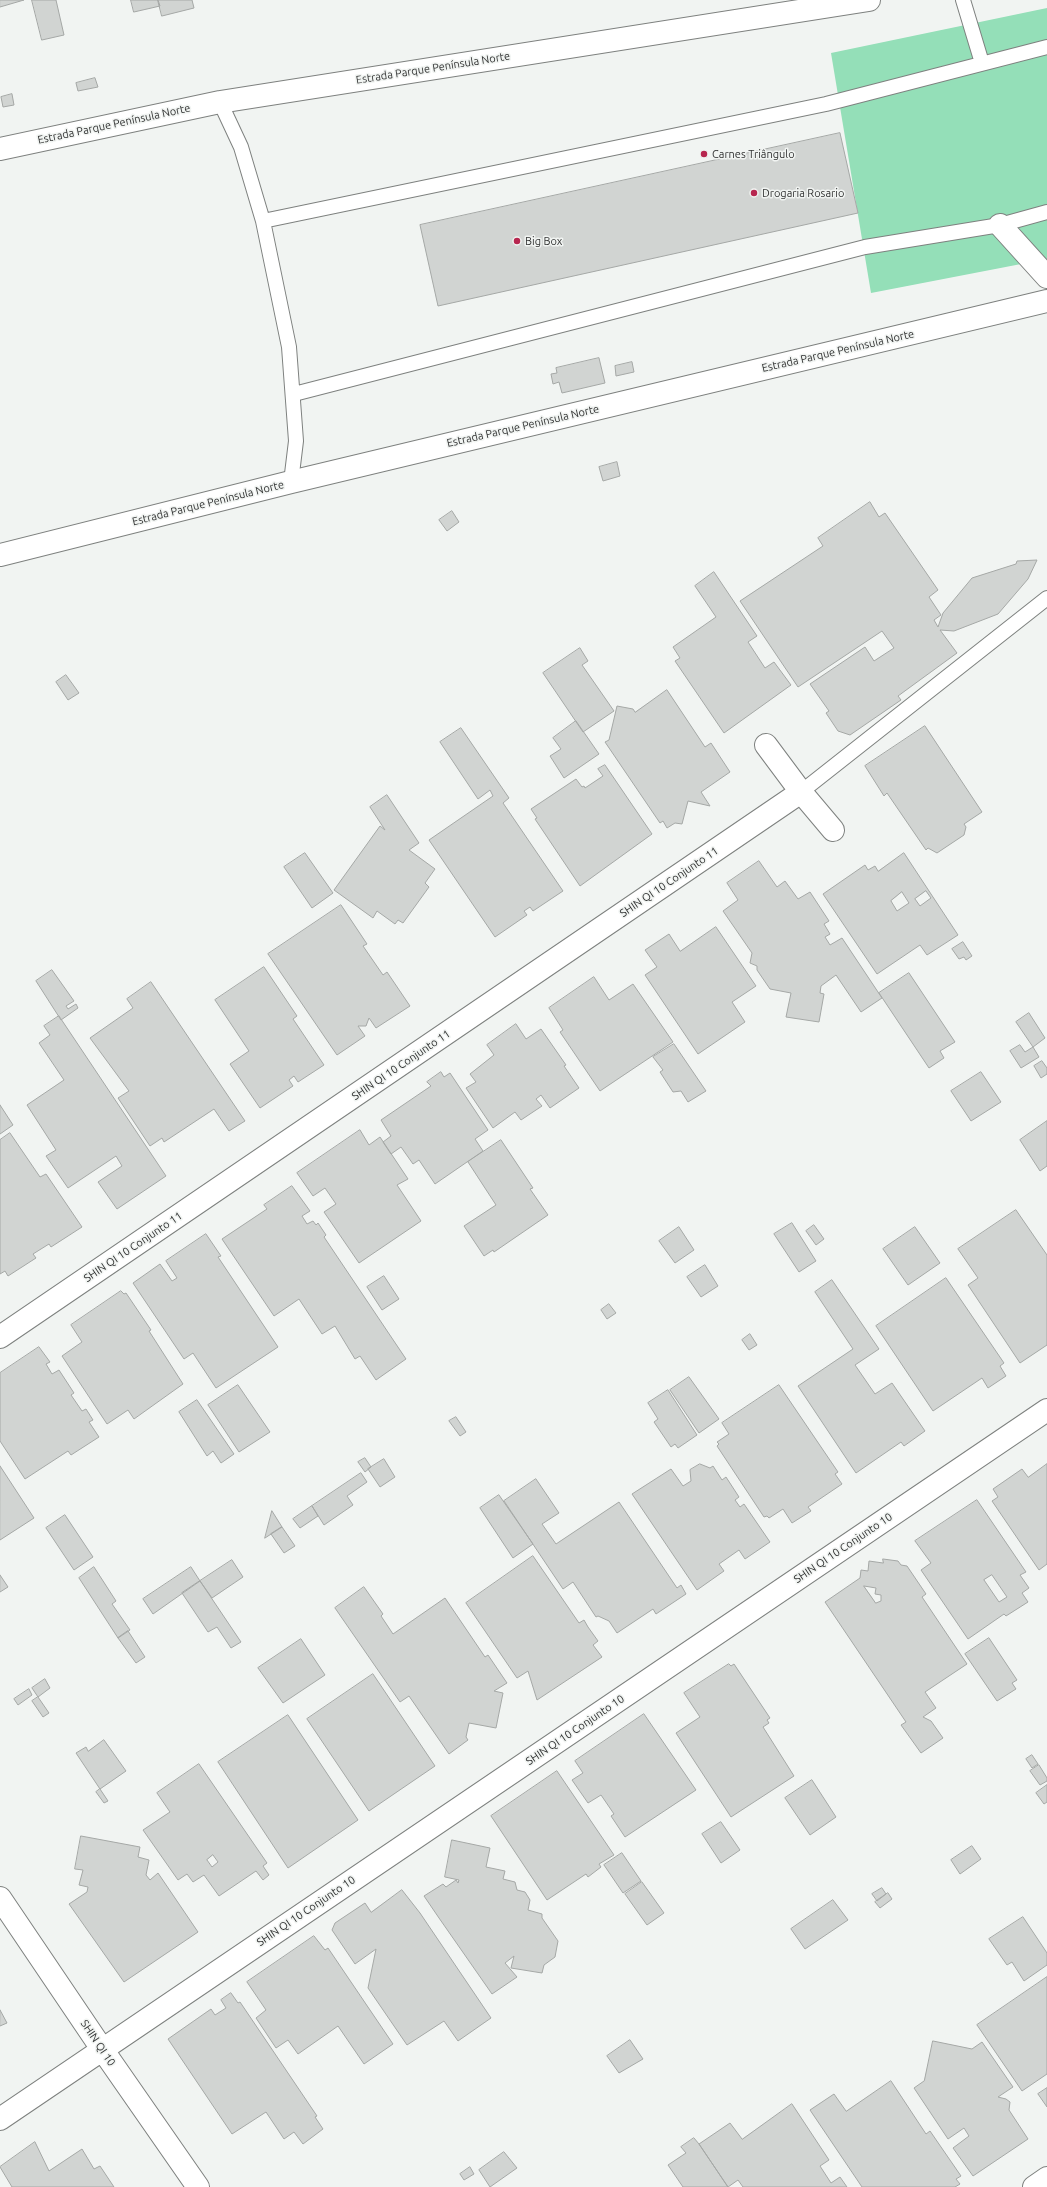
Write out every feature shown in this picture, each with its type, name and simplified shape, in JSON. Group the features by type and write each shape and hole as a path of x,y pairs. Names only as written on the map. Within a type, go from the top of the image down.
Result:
{"street":[{"name":"Estrada Parque Península Norte","path":"0,149 220,102 869,0"},
{"path":"1000,225 1047,277"},
{"name":"Estrada Parque Península Norte","path":"0,555 291,482 1047,301"},
{"path":"766,745 801,792 833,830"},
{"name":"SHIN QI 10 Conjunto 11","path":"0,1337 801,792"},
{"name":"SHIN QI 10 Conjunto 10","path":"0,2118 1047,1410"},
{"name":"SHIN QI 10","path":"0,1898 102,2050 198,2187"},
{"path":"1034,2187 1047,2178"}],"lane":[{"path":"963,0 982,63"},
{"path":"263,221 826,104 1047,46"},
{"path":"220,102 241,146 263,221 288,347 294,394 296,441 291,482"},
{"path":"294,394 865,247 1000,225 1047,212"},
{"path":"801,792 1047,598"}],"green space":[{"path":"1047,8 1047,259 871,293 831,53"}],"building":[{"path":"0,0 24,0 0,7"},
{"path":"32,0 56,0 64,35 42,40"},
{"path":"131,0 158,0 160,6 134,12"},
{"path":"158,0 192,0 194,8 162,16"},
{"path":"95,78 98,87 78,91 76,83"},
{"path":"12,94 14,105 3,107 1,97"},
{"path":"840,133 858,213 438,306 420,225"},
{"path":"599,358 605,383 562,393 559,382 553,384 551,374 557,373 556,368"},
{"path":"632,362 634,372 616,376 615,366"},
{"path":"617,462 620,476 603,481 599,467"},
{"path":"870,502 879,517 885,513 938,590 929,597 941,615 934,620 938,627 943,613 972,578 1016,564 1017,561 1037,560 1028,579 998,614 954,631 940,630 957,653 898,696 901,700 850,735 838,731 826,713 829,711 810,684 865,647 874,661 894,648 882,631 798,687 740,601 823,546 818,538"},
{"path":"452,511 459,522 447,531 439,520"},
{"path":"714,572 757,636 748,642 765,668 774,662 791,685 724,733 675,661 680,658 673,647 716,617 695,586"},
{"path":"580,648 588,661 582,665 614,711 583,732 543,673"},
{"path":"66,675 79,693 68,700 56,682"},
{"path":"667,690 705,747 711,743 730,772 701,792 710,806 688,801 682,824 675,823 667,828 663,821 660,823 605,742 609,740 617,706 633,709 635,712"},
{"path":"576,721 599,754 564,778 550,756 561,749 553,738"},
{"path":"925,726 982,812 964,824 966,827 964,835 937,853 928,848 926,850 887,793 884,796 865,766"},
{"path":"461,728 509,798 503,803 563,891 533,911 530,907 524,911 527,915 495,937 429,840 493,796 490,790 478,799 440,742"},
{"path":"605,765 652,834 580,886 535,819 537,818 531,809 576,779 582,787 584,786 585,788 603,776 598,769"},
{"path":"387,795 419,843 409,850 435,869 425,883 429,887 403,923 398,920 395,924 377,911 373,918 334,890 380,826 385,830 370,807"},
{"path":"305,853 333,893 312,908 284,867"},
{"path":"904,853 958,935 927,955 920,945 877,974 823,894 865,865 868,870 875,866 878,871","holes":["926,891 931,898 920,906 915,899","902,892 909,903 897,911 891,901"]},
{"path":"759,861 777,887 785,881 798,899 810,892 829,921 824,924 830,934 825,937 830,945 842,938 882,998 861,1012 836,975 821,986 820,993 824,994 819,1022 786,1017 791,993 770,989 757,970 757,966 750,963 752,953 723,911 738,900 727,883"},
{"path":"341,905 367,944 363,946 383,975 387,972 410,1006 376,1028 369,1018 366,1026 358,1026 365,1036 337,1055 268,954"},
{"path":"716,927 756,986 732,1002 745,1022 698,1054 645,975 657,967 645,950 669,934 680,951"},
{"path":"963,942 972,956 966,960 964,957 959,959 952,949"},
{"path":"264,967 297,1016 293,1019 324,1065 298,1082 294,1076 289,1080 293,1086 260,1108 230,1064 249,1051 215,1000"},
{"path":"52,970 74,1001 66,1006 68,1009 76,1004 78,1008 61,1020 36,981"},
{"path":"909,973 955,1042 940,1051 944,1058 929,1068 879,993"},
{"path":"594,977 609,1000 633,984 673,1042 600,1091 560,1032 563,1030 549,1008"},
{"path":"151,982 245,1121 229,1131 214,1109 164,1142 162,1138 150,1146 118,1098 129,1091 90,1038 133,1008 127,999"},
{"path":"1029,1013 1045,1038 1033,1047 1016,1022"},
{"path":"59,1016 166,1176 117,1209 98,1182 122,1166 116,1156 68,1188 46,1156 56,1150 27,1105 64,1080 39,1043 50,1035 44,1026"},
{"path":"516,1024 526,1039 541,1029 566,1065 564,1066 579,1088 550,1108 541,1095 536,1099 542,1106 521,1120 515,1112 493,1128 466,1088 476,1082 470,1074 494,1055 487,1045"},
{"path":"674,1044 706,1091 688,1102 681,1091 673,1092 660,1072 663,1070 653,1057"},
{"path":"1020,1045 1025,1052 1033,1047 1039,1057 1021,1068 1010,1051"},
{"path":"1042,1061 1047,1068 1047,1074 1041,1078 1034,1066"},
{"path":"441,1072 444,1077 450,1073 488,1130 475,1139 483,1151 435,1184 419,1160 413,1164 401,1147 391,1154 383,1142 391,1136 381,1120 431,1086 427,1082"},
{"path":"981,1072 1001,1102 971,1121 951,1091"},
{"path":"0,1105 13,1125 0,1134"},
{"path":"1047,1121 1047,1166 1040,1171 1020,1140"},
{"path":"360,1130 369,1145 380,1137 408,1179 397,1185 421,1221 359,1263 324,1212 336,1204 325,1188 313,1196 297,1173"},
{"path":"10,1133 40,1177 46,1174 82,1227 51,1247 49,1244 33,1254 36,1258 8,1276 5,1271 0,1274 0,1140"},
{"path":"501,1140 533,1188 530,1189 548,1215 494,1252 493,1250 484,1256 464,1226 496,1205 468,1162"},
{"path":"292,1186 310,1211 302,1216 307,1224 313,1221 316,1225 318,1223 326,1235 324,1237 406,1359 376,1380 360,1356 355,1359 335,1326 322,1334 299,1299 274,1316 222,1239 267,1209 264,1205"},
{"path":"1016,1210 1047,1255 1047,1345 1020,1363 968,1285 978,1278 958,1249"},
{"path":"792,1223 816,1261 799,1272 774,1234"},
{"path":"814,1225 824,1239 816,1245 806,1231"},
{"path":"679,1227 694,1250 675,1263 659,1241"},
{"path":"915,1227 940,1263 908,1285 883,1249"},
{"path":"206,1234 221,1256 218,1257 278,1347 216,1388 193,1353 184,1359 133,1283 160,1264 172,1281 177,1278 166,1261"},
{"path":"705,1265 718,1286 701,1297 687,1277"},
{"path":"384,1276 399,1299 382,1310 367,1287"},
{"path":"946,1278 1004,1363 1000,1366 1006,1376 988,1388 982,1378 933,1411 876,1326"},
{"path":"832,1280 879,1349 855,1365 875,1394 892,1383 925,1431 904,1446 901,1442 856,1473 798,1386 853,1349 815,1292"},
{"path":"121,1291 124,1294 126,1293 151,1330 149,1331 183,1384 134,1419 128,1410 107,1424 62,1356 82,1342 71,1325"},
{"path":"609,1304 616,1313 607,1319 601,1310"},
{"path":"750,1334 757,1345 749,1350 742,1340"},
{"path":"39,1347 50,1362 46,1364 52,1374 59,1370 74,1393 71,1395 82,1411 86,1409 93,1420 89,1422 99,1437 71,1455 68,1451 25,1479 0,1441 0,1373"},
{"path":"689,1377 719,1419 699,1433 670,1390"},
{"path":"238,1385 270,1432 239,1452 208,1405"},
{"path":"779,1385 838,1472 835,1474 842,1484 808,1507 811,1511 792,1523 783,1509 769,1518 767,1516 764,1517 717,1446 719,1444 717,1442 729,1434 722,1423"},
{"path":"668,1390 697,1435 678,1448 675,1444 671,1447 654,1422 658,1419 648,1403"},
{"path":"197,1400 234,1454 221,1463 213,1451 207,1456 179,1412"},
{"path":"456,1417 466,1432 460,1436 449,1421"},
{"path":"365,1458 371,1467 365,1472 358,1462"},
{"path":"384,1459 395,1477 380,1487 368,1469"},
{"path":"700,1464 710,1468 713,1466 722,1480 726,1477 739,1497 735,1500 740,1507 744,1504 770,1542 745,1559 739,1550 719,1564 724,1571 697,1590 632,1494 671,1469 683,1486 691,1481 690,1470"},
{"path":"1047,1464 1047,1564 1039,1570 992,1501 998,1497 993,1489 1022,1469 1028,1477"},
{"path":"0,1466 34,1518 0,1540"},
{"path":"361,1473 367,1482 347,1496 353,1505 324,1525 312,1506"},
{"path":"536,1479 559,1513 542,1524 556,1544 619,1502 677,1588 681,1585 686,1594 656,1614 653,1609 617,1633 609,1621 598,1616 596,1617 573,1582 563,1589 504,1501"},
{"path":"499,1495 533,1544 513,1558 480,1508"},
{"path":"977,1500 1026,1572 1020,1575 1029,1588 1022,1593 1028,1602 1006,1616 1004,1614 968,1639 921,1570 931,1563 915,1541","holes":["992,1575 1007,1597 999,1602 984,1580"]},
{"path":"312,1506 318,1516 300,1528 293,1519"},
{"path":"272,1511 282,1527 265,1538"},
{"path":"65,1515 93,1557 74,1570 46,1528"},
{"path":"282,1527 295,1546 284,1553 271,1534"},
{"path":"533,1556 579,1623 584,1620 598,1641 593,1645 602,1657 537,1700 528,1671 517,1678 466,1603"},
{"path":"883,1559 898,1561 901,1565 907,1566 926,1594 922,1597 967,1664 925,1692 936,1708 923,1717 931,1721 943,1738 921,1753 901,1725 906,1722 825,1602 860,1578 861,1570 868,1571 869,1561 883,1563","holes":["864,1586 876,1588 875,1594 881,1595 881,1601 876,1603"]},
{"path":"232,1560 243,1577 212,1598 200,1581"},
{"path":"94,1567 116,1601 112,1604 130,1630 118,1638 79,1578"},
{"path":"191,1567 200,1581 153,1614 143,1599"},
{"path":"0,1575 8,1587 0,1592"},
{"path":"200,1581 241,1642 231,1648 217,1627 208,1632 182,1593"},
{"path":"364,1587 383,1614 381,1616 393,1634 445,1598 485,1657 488,1655 507,1683 494,1691 503,1693 496,1728 469,1723 466,1737 468,1740 449,1754 409,1696 400,1702 335,1608"},
{"path":"128,1631 145,1657 136,1663 118,1638"},
{"path":"989,1638 1017,1680 1012,1683 1016,1689 997,1701 965,1654"},
{"path":"301,1639 325,1675 283,1703 258,1668"},
{"path":"729,1664 731,1666 734,1664 770,1718 767,1720 769,1723 763,1727 794,1776 731,1817 676,1733 700,1717 684,1693"},
{"path":"373,1674 435,1766 369,1811 307,1719"},
{"path":"45,1679 50,1688 38,1697 32,1688"},
{"path":"29,1689 32,1695 18,1705 14,1699"},
{"path":"38,1697 49,1713 43,1717 32,1701"},
{"path":"644,1714 696,1790 625,1837 611,1816 614,1814 601,1795 588,1803 572,1780 583,1773 575,1761"},
{"path":"288,1715 358,1820 288,1868 218,1762"},
{"path":"104,1740 126,1771 100,1789 76,1753 86,1747 88,1751"},
{"path":"1032,1755 1038,1764 1032,1768 1026,1759"},
{"path":"199,1764 267,1863 263,1866 269,1875 263,1880 256,1871 219,1896 204,1875 193,1882 187,1874 178,1880 143,1830 170,1812 157,1793","holes":["213,1855 218,1862 212,1867 207,1860"]},
{"path":"1039,1765 1047,1778 1047,1781 1040,1785 1030,1771"},
{"path":"557,1771 614,1855 599,1864 601,1867 588,1877 586,1874 547,1900 491,1816"},
{"path":"812,1780 836,1817 810,1835 785,1798"},
{"path":"1047,1785 1047,1802 1044,1804 1036,1793"},
{"path":"100,1789 108,1801 104,1803 96,1792"},
{"path":"721,1822 740,1850 721,1863 702,1834"},
{"path":"81,1836 140,1847 138,1857 149,1860 146,1875 150,1880 158,1873 198,1932 124,1982 69,1904 87,1892 88,1887 79,1885 83,1870 75,1869"},
{"path":"452,1840 490,1848 486,1867 505,1871 503,1879 515,1882 517,1890 525,1892 530,1900 528,1910 542,1914 542,1918 558,1941 555,1957 544,1965 542,1973 511,1968 514,1956 505,1963 517,1977 492,1994 424,1896 443,1884 446,1887 456,1880 458,1883 459,1880 445,1877"},
{"path":"972,1846 981,1859 960,1874 951,1860"},
{"path":"622,1853 641,1881 623,1893 604,1865"},
{"path":"642,1882 664,1913 647,1925 625,1894"},
{"path":"882,1888 886,1894 877,1901 872,1894"},
{"path":"402,1890 420,1913 491,2018 458,2041 444,2021 407,2045 368,1988 376,1949 355,1964 332,1930 335,1923 365,1903 371,1912"},
{"path":"888,1893 892,1899 880,1908 875,1902"},
{"path":"833,1900 848,1920 805,1949 791,1929"},
{"path":"1023,1917 1047,1953 1047,1965 1024,1981 1012,1962 1007,1965 989,1939"},
{"path":"314,1936 325,1950 328,1948 393,2044 364,2064 338,2026 298,2054 288,2040 276,2048 256,2018 266,2010 247,1982"},
{"path":"1047,1977 1047,2074 1022,2091 977,2025"},
{"path":"231,1993 238,2003 240,2002 317,2116 315,2117 323,2129 303,2144 294,2132 284,2139 266,2112 232,2134 168,2039 211,2009 215,2015 226,2008 221,2000"},
{"path":"0,2010 7,2023 0,2026"},
{"path":"630,2040 643,2059 619,2073 607,2056"},
{"path":"933,2041 972,2049 982,2042 1013,2087 998,2097 1006,2099 1010,2102 1009,2110 1028,2139 973,2176 953,2148 969,2136 964,2128 948,2139 914,2088 924,2081"},
{"path":"891,2081 926,2134 930,2131 961,2176 956,2179 960,2184 955,2187 862,2187 810,2110 834,2094 846,2111"},
{"path":"1047,2088 1047,2107 1038,2094"},
{"path":"792,2104 829,2160 820,2166 831,2183 840,2177 847,2187 743,2187 738,2180 728,2187 699,2144 730,2123 742,2139"},
{"path":"694,2138 728,2187 683,2187 668,2165 686,2153 681,2147"},
{"path":"35,2142 49,2171 82,2149 94,2169 100,2166 114,2187 12,2187 0,2167"},
{"path":"504,2152 517,2168 490,2187 479,2170"},
{"path":"470,2167 474,2174 464,2180 460,2174"}],"place":[{"name":"Carnes Triângulo","path":"704,154"},
{"name":"Drogaria Rosario","path":"754,193"},
{"name":"Big Box","path":"517,241"}]}
